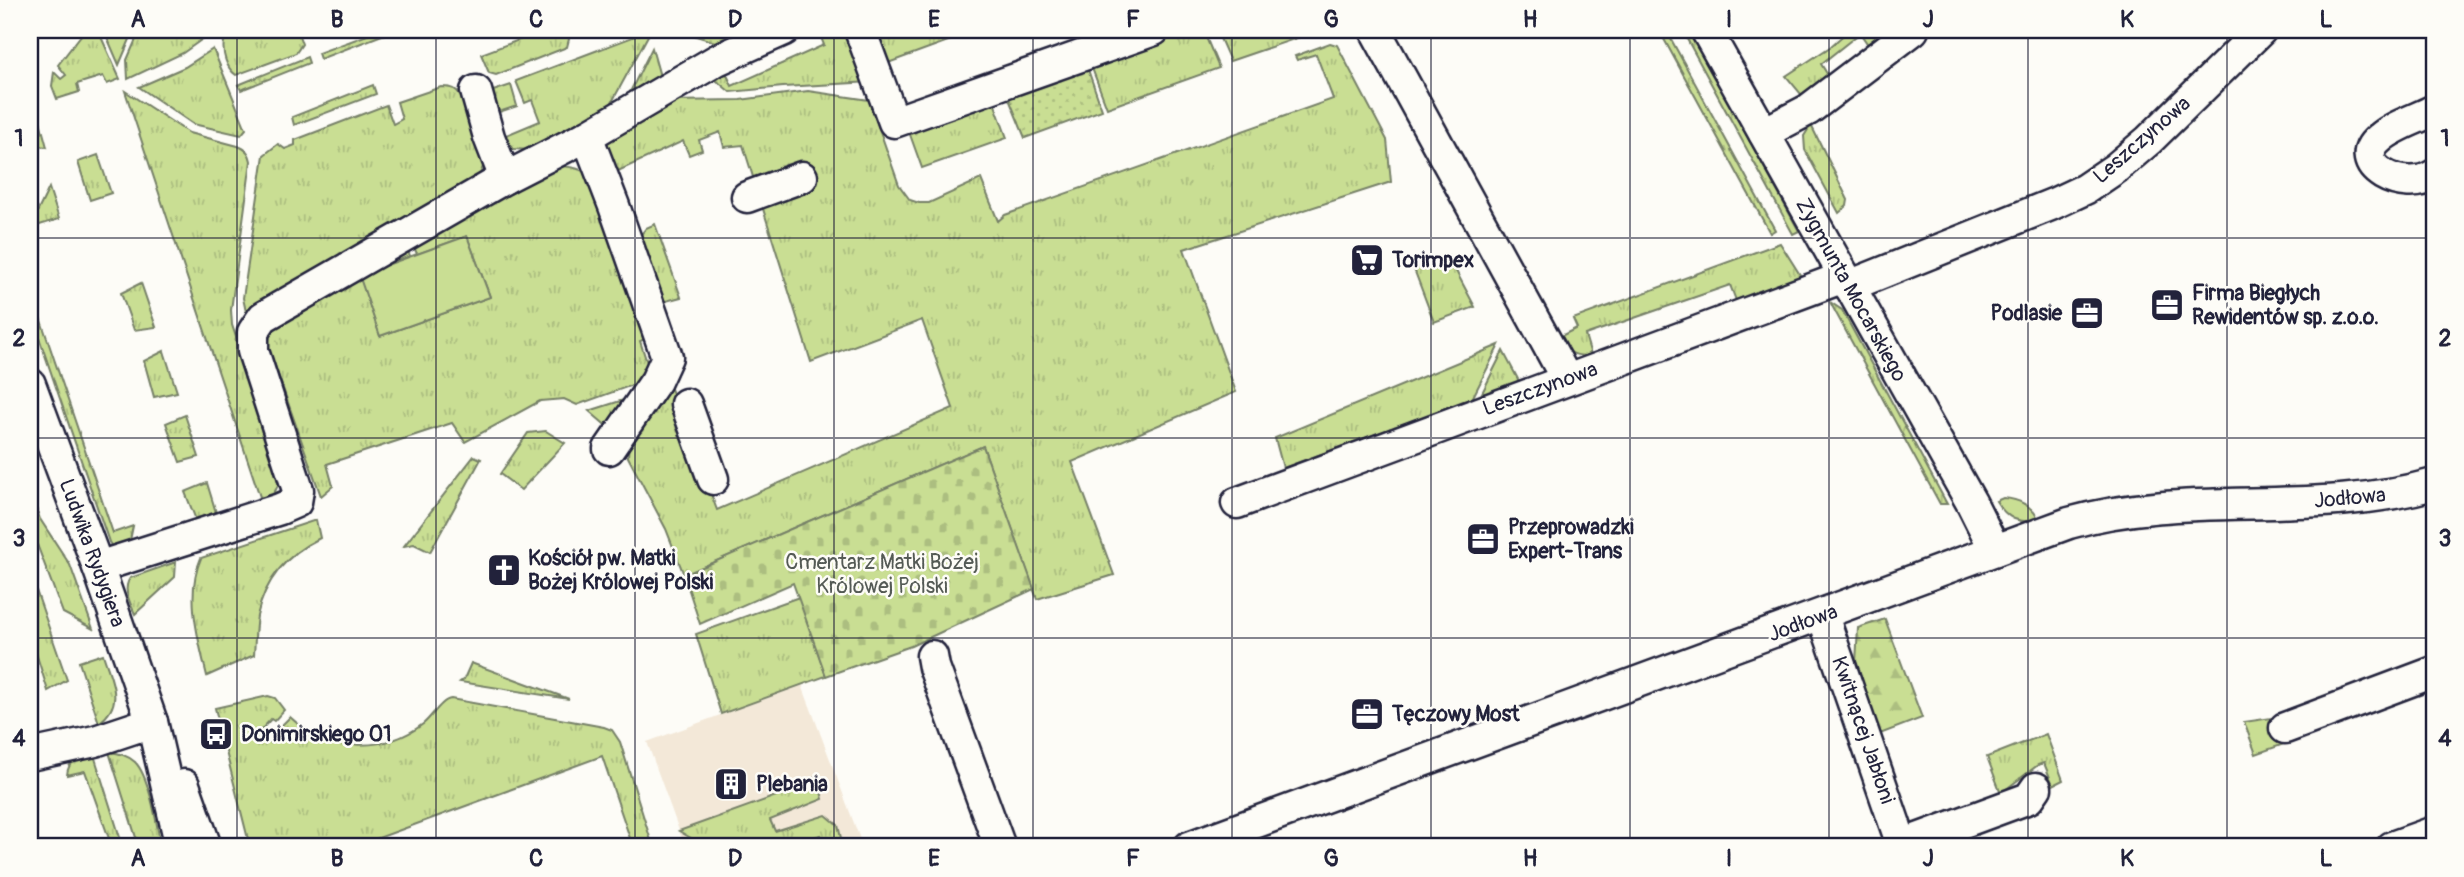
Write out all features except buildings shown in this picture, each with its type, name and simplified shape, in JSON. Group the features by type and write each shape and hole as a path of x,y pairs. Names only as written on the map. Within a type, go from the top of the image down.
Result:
{"street":[{"path":"98,568 296,502 298,490 253,351 253,332 263,317 717,60 784,30"},
{"path":"860,30 894,122 1154,30"},
{"path":"1375,30 1566,378"},
{"name":"Zygmunta Mocarskiego","path":"1706,30 1996,550"},
{"path":"1764,133 1808,110 1913,30"},
{"name":"Leszczynowa","path":"1237,503 1566,378 1846,281 2053,204 2085,189 2116,168 2148,141 2261,30"},
{"path":"476,91 489,138 505,178"},
{"path":"2433,114 2379,138 2373,147 2373,165 2387,178 2423,180 2434,174"},
{"path":"587,135 667,358 656,381 610,449"},
{"path":"747,197 802,177"},
{"name":"Ludwika Rydygiera","path":"30,384 152,722 181,847"},
{"path":"686,404 713,479"},
{"name":"Jodłowa","path":"1189,847 2068,523 2126,510 2362,498 2433,489"},
{"name":"Kwitnącej Jabłoni","path":"1824,615 1899,846 2029,798 2036,788"},
{"path":"932,656 1000,847"},
{"path":"2285,728 2434,672"},
{"path":"30,755 95,741 152,722"},
{"name":"Ludwika Rydygiera","path":"152,722 181,778 206,847"},
{"path":"2392,847 2434,832"}],"shaded area":[{"path":"802,685 863,847 685,847 647,742"}],"green space":[{"path":"85,30 98,30 120,79 107,84 103,76 77,84 79,92 57,99 52,86 54,72 61,79 66,75 58,65"},
{"path":"104,30 134,30 119,65"},
{"path":"140,30 215,30 183,53 128,79 127,60"},
{"path":"242,30 297,30 302,44 296,53 236,75 226,60 224,41"},
{"path":"381,30 395,30 320,59 318,53"},
{"path":"534,30 565,30 569,39 567,47 496,75 489,73 481,54 535,34"},
{"path":"651,30 606,113 532,150 513,149 499,138 540,121 532,100 525,103 516,81"},
{"path":"677,30 744,30 715,42"},
{"path":"818,30 853,30 871,82 730,92 711,76 724,68 732,86 824,45"},
{"path":"868,30 978,30 880,66"},
{"path":"1178,30 1203,30 1219,68 1107,108 1089,60"},
{"path":"1238,30 1304,30 1309,34 1230,61 1219,36"},
{"path":"1659,30 1666,30 1775,230 1770,233"},
{"path":"1682,30 1689,30 1799,231 1793,234"},
{"path":"1849,30 1878,30 1884,39 1871,49 1860,33 1821,64 1831,80 1805,99 1786,76 1830,47"},
{"path":"1330,43 1337,45 1387,140 1391,182 1184,249 1236,392 1072,462 1114,575 1037,599 983,446 684,575 666,529 628,457 629,441 670,386 717,510 953,408 922,320 811,362 743,145 724,147 720,132 699,140 702,150 689,155 683,141 616,172 598,141 666,101 740,100 808,91 869,100 899,185 910,200 929,203 981,179 998,221 1005,215 1333,99 1316,54 1297,60 1295,56"},
{"path":"652,48 661,80 623,106"},
{"path":"213,49 246,129 241,135 193,124 139,87 185,67"},
{"path":"307,57 309,63 241,90 238,85"},
{"path":"1085,61 1102,110 1025,138 1005,89"},
{"path":"30,84 47,147 30,145"},
{"path":"373,85 376,94 294,125 292,117"},
{"path":"511,85 517,106 496,113 484,94"},
{"path":"441,87 457,91 469,113 481,146 483,167 472,185 246,312 243,298 264,155 278,144 285,149 295,145 295,140 386,105 393,124 402,119 397,102"},
{"path":"125,91 189,133 243,148 251,161 231,310 232,325 280,469 276,489 271,497 262,503"},
{"path":"994,102 1007,138 922,168 908,129"},
{"path":"1811,125 1848,200 1847,206 1839,213 1805,150 1804,136"},
{"path":"98,155 111,193 90,200 78,162"},
{"path":"557,166 581,170 591,175 599,184 653,336 640,341 652,378 577,405 564,399 540,401 465,442 452,423 327,464 333,486 321,496 268,346 275,327 283,318 407,248 410,256 360,275 380,336 490,297 467,236 417,254 413,245"},
{"path":"49,188 59,219 30,228 30,227"},
{"path":"655,224 681,297 662,302 640,236 646,228"},
{"path":"467,236 490,297 380,336 359,275"},
{"path":"1780,243 1802,278 1737,303 1730,285 1585,335 1591,355 1571,352 1557,338 1577,328 1573,319"},
{"path":"1448,256 1475,307 1434,322 1414,269"},
{"path":"141,283 156,327 134,330 121,293"},
{"path":"30,288 113,533 133,526 129,545 112,547 109,542 30,311"},
{"path":"1830,302 1842,310 1947,504 1940,504"},
{"path":"1499,345 1472,399 1283,468 1275,438"},
{"path":"164,351 177,392 154,397 144,361"},
{"path":"1503,351 1520,383 1480,397"},
{"path":"636,396 609,428 589,411"},
{"path":"185,415 199,457 180,462 166,423"},
{"path":"546,431 565,443 521,490 500,474 528,433"},
{"name":"Cmentarz Matki Bożej Królowej Polski","path":"983,446 1034,589 911,646 826,676 793,583 700,624 684,575"},
{"path":"474,456 481,459 430,552 414,544 404,546"},
{"path":"207,483 218,519 198,525 185,492"},
{"path":"30,497 40,519 70,565 93,629 63,613 30,526"},
{"path":"2003,498 2024,504 2039,520 2025,521 2009,516 1996,501"},
{"path":"316,520 320,538 288,560 266,591 257,616 254,655 207,676 193,602 196,572 201,558"},
{"path":"176,562 175,577 135,614 127,592 130,578"},
{"path":"30,573 67,680 48,691 30,634"},
{"path":"799,597 826,676 721,714 696,634"},
{"path":"1885,619 1922,718 1880,734 1856,662 1858,628"},
{"path":"103,654 114,699 107,715 99,723 79,662"},
{"path":"471,663 569,699 460,682"},
{"path":"268,696 275,698 284,710 260,731 271,743 283,731 280,727 290,717 320,737 338,742 373,744 391,740 408,734 423,724 440,706 451,699 612,730 620,742 653,847 633,847 602,756 354,847 250,847 215,708"},
{"path":"2278,717 2287,743 2256,754 2244,722"},
{"path":"2046,734 2063,780 2053,785 2044,763 2001,793 1987,757"},
{"path":"109,752 129,758 140,769 152,802 161,847 139,847"},
{"path":"94,755 123,847 112,847 85,771 67,775 72,762"},
{"path":"817,777 823,799 770,820 775,831 826,815 838,825 843,847 825,847 820,835 787,847 706,847 679,831 801,787 800,782"}],"place":[{"name":"Torimpex","path":"1367,260"},
{"name":"Firma Biegłych Rewidentów sp. z.o.o.","path":"2167,305"},
{"name":"Podlasie","path":"2087,313"},
{"name":"Przeprowadzki Expert-Trans","path":"1483,539"},
{"name":"Kościół pw. Matki Bożej Królowej Polski","path":"504,570"},
{"name":"Tęczowy Most","path":"1367,714"},
{"name":"Donimirskiego 01","path":"216,734"},
{"name":"Plebania","path":"731,784"}]}
